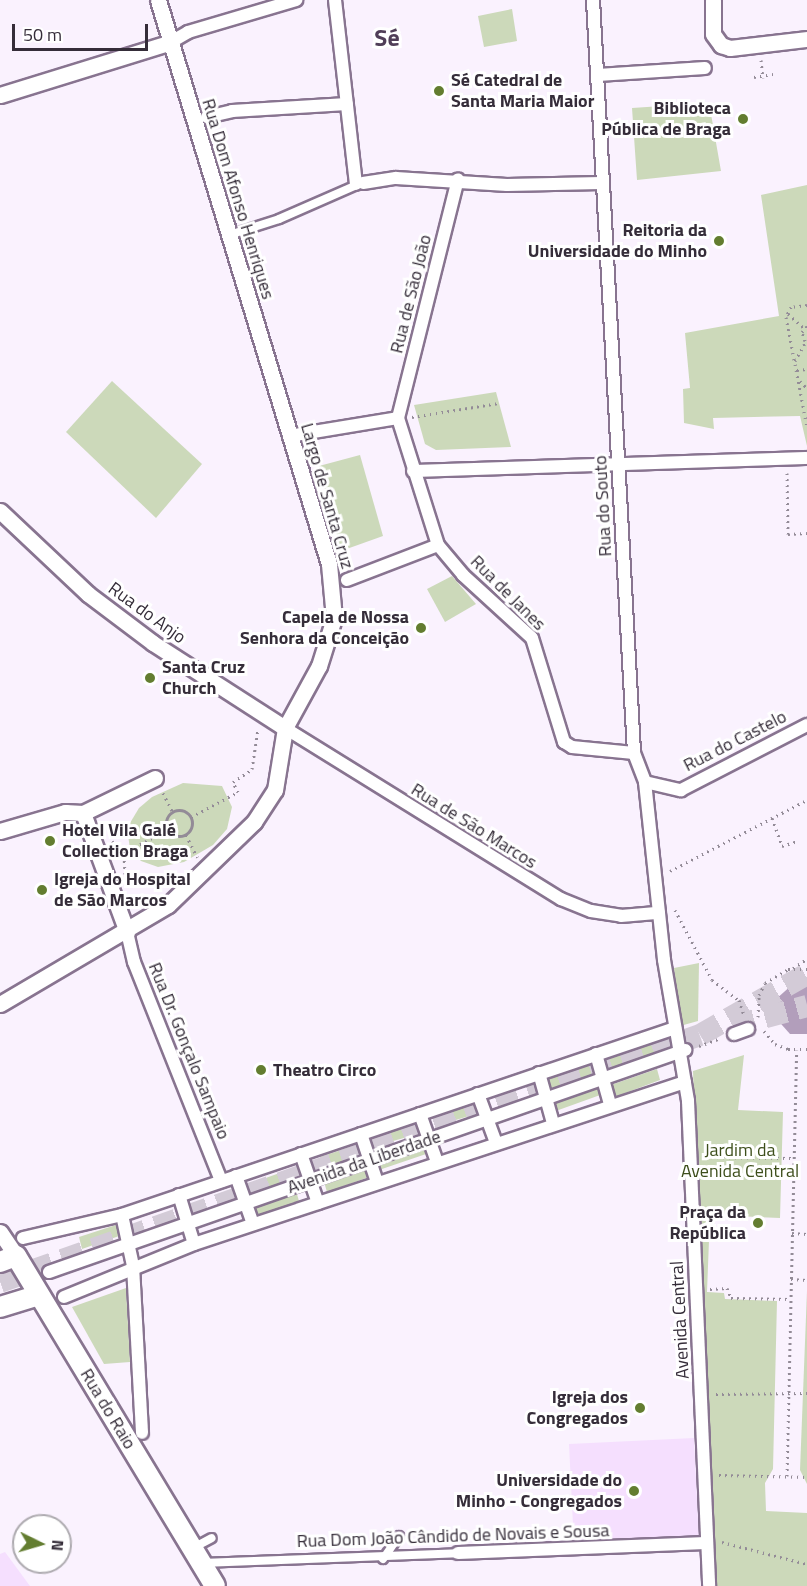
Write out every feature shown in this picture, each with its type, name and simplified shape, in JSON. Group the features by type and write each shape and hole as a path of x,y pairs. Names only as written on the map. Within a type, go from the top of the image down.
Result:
{"street":[{"name":"Rua Dom Afonso Henriques","path":"158,0 281,408"},
{"path":"0,94 171,42 188,32 296,0"},
{"path":"335,0 347,104 360,183 396,178 458,179 507,185 601,183"},
{"name":"Rua do Souto","path":"594,0 598,75 593,129 611,250 619,462 635,757 645,782 659,913"},
{"path":"713,0 713,34 721,45 807,39"},
{"path":"598,75 705,68"},
{"path":"207,117 232,111 347,104"},
{"name":"Rua de São João","path":"399,423 458,179"},
{"name":"Largo de Santa Cruz","path":"0,1004 127,932 168,905 200,877 265,808 275,790 285,728 319,666 334,618 329,564 281,408"},
{"path":"289,436 399,423 436,539 347,580"},
{"path":"413,471 619,462 807,458"},
{"name":"Rua do Anjo","path":"0,511 88,594 153,643 285,728"},
{"name":"Rua de Janes","path":"436,539 463,574 532,638 564,742 572,747 635,757"},
{"name":"Rua do Castelo","path":"645,782 681,790 807,725"},
{"name":"Rua de São Marcos","path":"285,728 561,899 591,911 621,916 659,913"},
{"path":"0,831 65,812 84,813 159,785"},
{"path":"84,813 127,932"},
{"name":"Avenida Central","path":"659,913 675,1028 683,1051 702,1394 709,1586"},
{"name":"Rua Dr. Gonçalo Sampaio","path":"127,932 134,962 220,1181"},
{"path":"734,1034 756,1026"},
{"path":"13,1252 675,1028"},
{"name":"Avenida da Liberdade","path":"49,1272 683,1051"},
{"path":"596,1054 610,1104"},
{"path":"539,1073 553,1123"},
{"path":"63,1297 133,1266 194,1244 610,1104 685,1082"},
{"path":"478,1094 496,1143"},
{"path":"420,1114 437,1162"},
{"path":"361,1134 377,1182"},
{"path":"301,1154 318,1203"},
{"path":"236,1176 253,1224"},
{"path":"180,1195 194,1244"},
{"path":"122,1215 133,1266 142,1433"},
{"name":"Rua do Raio","path":"0,1232 215,1586"},
{"path":"0,1307 39,1295"},
{"name":"Rua Dom João Cândido de Novais e Sousa","path":"458,1553 706,1543"}],"lane":[{"path":"229,235 279,219 360,183"},
{"path":"383,1559 399,1536"},
{"path":"196,1556 212,1538"},
{"name":"Rua Dom João Cândido de Novais e Sousa","path":"196,1556 383,1559 458,1553"}],"path":[{"path":"761,60 763,77"},
{"path":"754,76 763,77 774,74"},
{"path":"807,305 791,307 788,314 807,427"},
{"path":"788,314 806,327 806,341 795,361"},
{"path":"797,370 807,369"},
{"path":"798,380 807,388"},
{"path":"399,423 499,403"},
{"path":"787,459 788,534 807,533"},
{"path":"190,817 238,792 233,782 252,769 259,723"},
{"path":"159,785 173,811"},
{"path":"681,866 807,800"},
{"path":"173,811 183,811 190,817 192,824 186,835 176,837 167,830 166,819 173,811"},
{"path":"772,818 778,827 782,846 796,841"},
{"path":"125,875 124,853 167,830"},
{"path":"673,907 712,980 739,1000 756,1026 775,1044 797,1050 807,1049"},
{"path":"756,1026 756,1009 765,983 775,974 791,969 807,960"},
{"path":"791,969 807,969"},
{"path":"683,1051 734,1034"},
{"path":"787,1476 797,1050"},
{"path":"690,1157 793,1158"},
{"path":"792,1233 807,1234"},
{"path":"791,1279 807,1280"},
{"path":"696,1289 727,1288 731,1298 790,1299"},
{"path":"702,1394 807,1393"},
{"path":"704,1475 807,1477"},
{"path":"706,1543 718,1541 807,1564"}],"shaded area":[{"path":"793,984 807,985 807,1034 790,1034 774,1016 775,1000"},
{"name":"Universidade do Minho - Congregados","path":"694,1438 699,1539 574,1545 569,1444"},
{"path":"5,1552 12,1562 12,1574 21,1574 30,1586 0,1586 0,1554"}],"green space":[{"path":"512,9 517,41 484,47 478,16"},
{"path":"692,104 693,115 711,114 721,171 637,180 632,108"},
{"path":"807,185 807,446 800,416 713,418 714,429 684,423 683,389 690,388 685,333 779,316 761,195"},
{"path":"112,381 202,464 156,518 66,432"},
{"path":"496,392 511,447 436,450 425,444 414,405"},
{"path":"360,455 383,536 341,551 319,466"},
{"path":"452,576 476,604 445,622 427,589"},
{"path":"183,783 222,786 232,807 227,829 213,845 184,862 158,867 141,861 130,849 127,828 139,808 152,797"},
{"path":"699,963 698,1021 680,1026 674,968"},
{"path":"653,1044 655,1056 604,1072 601,1061"},
{"name":"Jardim da Avenida Central","path":"744,1055 738,1110 783,1112 780,1218 710,1215 707,1292 724,1293 725,1299 777,1301 773,1469 765,1483 766,1511 807,1513 807,1586 717,1586 701,1305 693,1071"},
{"path":"595,1061 598,1073 549,1089 546,1078"},
{"path":"657,1069 660,1080 612,1098 608,1086"},
{"path":"600,1085 603,1094 553,1112 551,1102"},
{"path":"474,1102 479,1113 436,1126 432,1117"},
{"path":"418,1122 422,1133 371,1147 368,1139"},
{"path":"360,1144 364,1155 324,1168 320,1157"},
{"path":"425,1144 429,1153 379,1170 375,1161"},
{"path":"366,1167 369,1177 327,1192 324,1182"},
{"path":"285,1171 289,1182 249,1196 246,1185"},
{"path":"296,1191 299,1201 258,1216 254,1206"},
{"path":"119,1224 122,1235 82,1249 79,1237"},
{"path":"126,1288 130,1362 104,1364 72,1307"},
{"path":"807,1291 807,1484 800,1470"}],"tunnel":[{"path":"0,1282 700,1035 807,974"},
{"path":"733,1026 807,1006"}],"place":[{"name":"Sé Catedral de Santa Maria Maior","path":"439,91"},
{"name":"Biblioteca Pública de Braga","path":"743,119"},
{"name":"Reitoria da Universidade do Minho","path":"719,241"},
{"name":"Capela de Nossa Senhora da Conceição","path":"421,628"},
{"name":"Santa Cruz Church","path":"150,678"},
{"name":"Hotel Vila Galé Collection Braga","path":"50,841"},
{"name":"Igreja do Hospital de São Marcos","path":"42,890"},
{"name":"Theatro Circo","path":"261,1070"},
{"name":"Praça da República","path":"758,1223"},
{"name":"Igreja dos Congregados","path":"640,1408"},
{"name":"Universidade do Minho - Congregados","path":"634,1491"}],"district":[{"name":"Sé","path":"387,38"}]}
